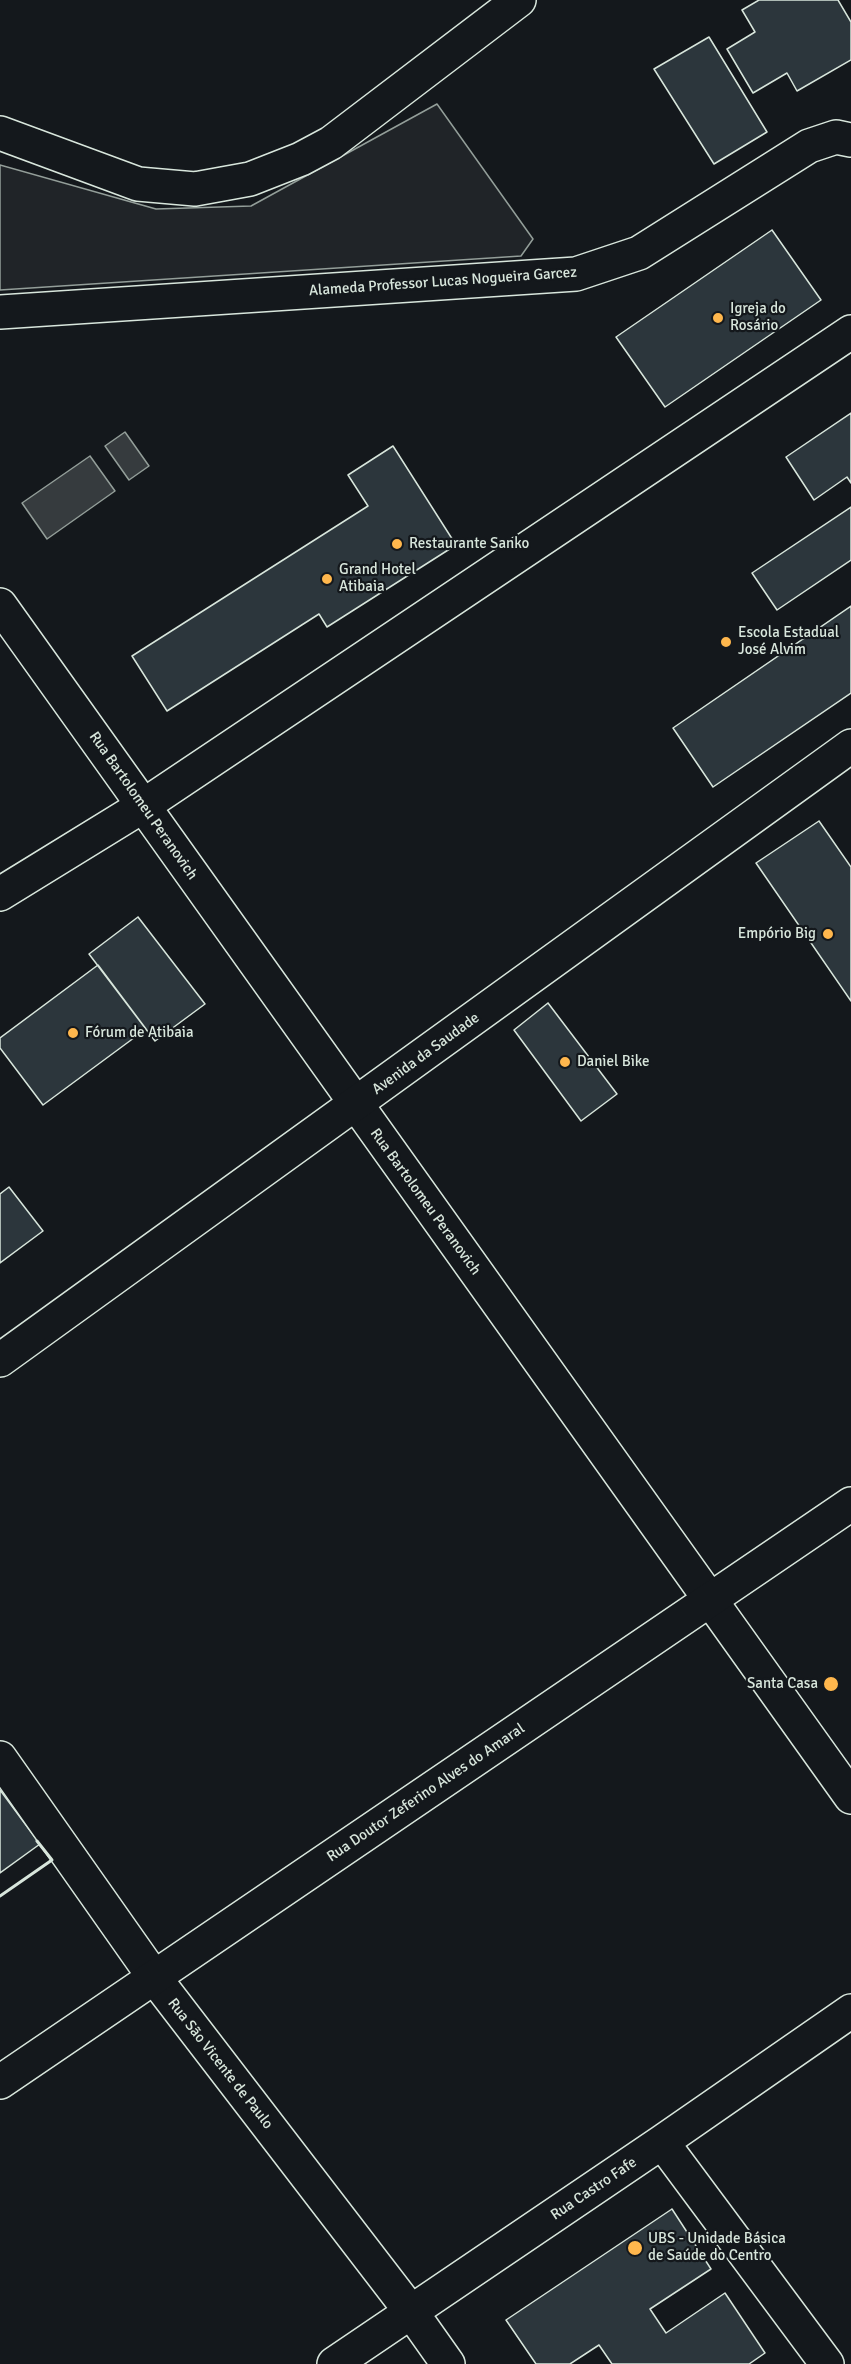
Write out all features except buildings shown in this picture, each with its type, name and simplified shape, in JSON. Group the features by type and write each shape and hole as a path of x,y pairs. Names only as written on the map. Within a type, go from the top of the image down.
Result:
{"street":[{"path":"0,133 138,184 195,189 250,179 301,159 331,143 519,0"},
{"name":"Alameda Professor Lucas Nogueira Garcez","path":"0,312 576,274 639,253 809,147 836,137 851,140"},
{"path":"0,894 143,806 851,332"},
{"name":"Rua Bartolomeu Peranovich","path":"0,605 851,1797"},
{"name":"Avenida da Saudade","path":"0,1360 851,746"},
{"name":"Rua Doutor Zeferino Alves do Amaral","path":"0,2082 851,1504"},
{"name":"Rua São Vicente de Paulo","path":"0,1758 154,1977 412,2313 448,2364"},
{"name":"Rua Castro Fafe","path":"334,2364 412,2313 851,2011"},
{"path":"662,2142 827,2364"}],"shaded area":[{"path":"437,104 533,239 521,256 0,290 0,165 156,209 251,206"},
{"path":"125,432 149,466 129,480 105,446"},
{"path":"90,456 115,491 47,539 22,503"}],"wall":[{"path":"0,1896 52,1860 37,1841"}],"place":[{"name":"Igreja do Rosário","path":"718,318"},
{"name":"Restaurante Sanko","path":"397,544"},
{"name":"Grand Hotel Atibaia","path":"327,579"},
{"name":"Escola Estadual José Alvim","path":"726,642"},
{"name":"Empório Big","path":"828,934"},
{"name":"Fórum de Atibaia","path":"73,1033"},
{"name":"Daniel Bike","path":"565,1062"},
{"name":"Santa Casa","path":"831,1684"},
{"name":"UBS - Unidade Básica de Saúde do Centro","path":"635,2248"}]}
